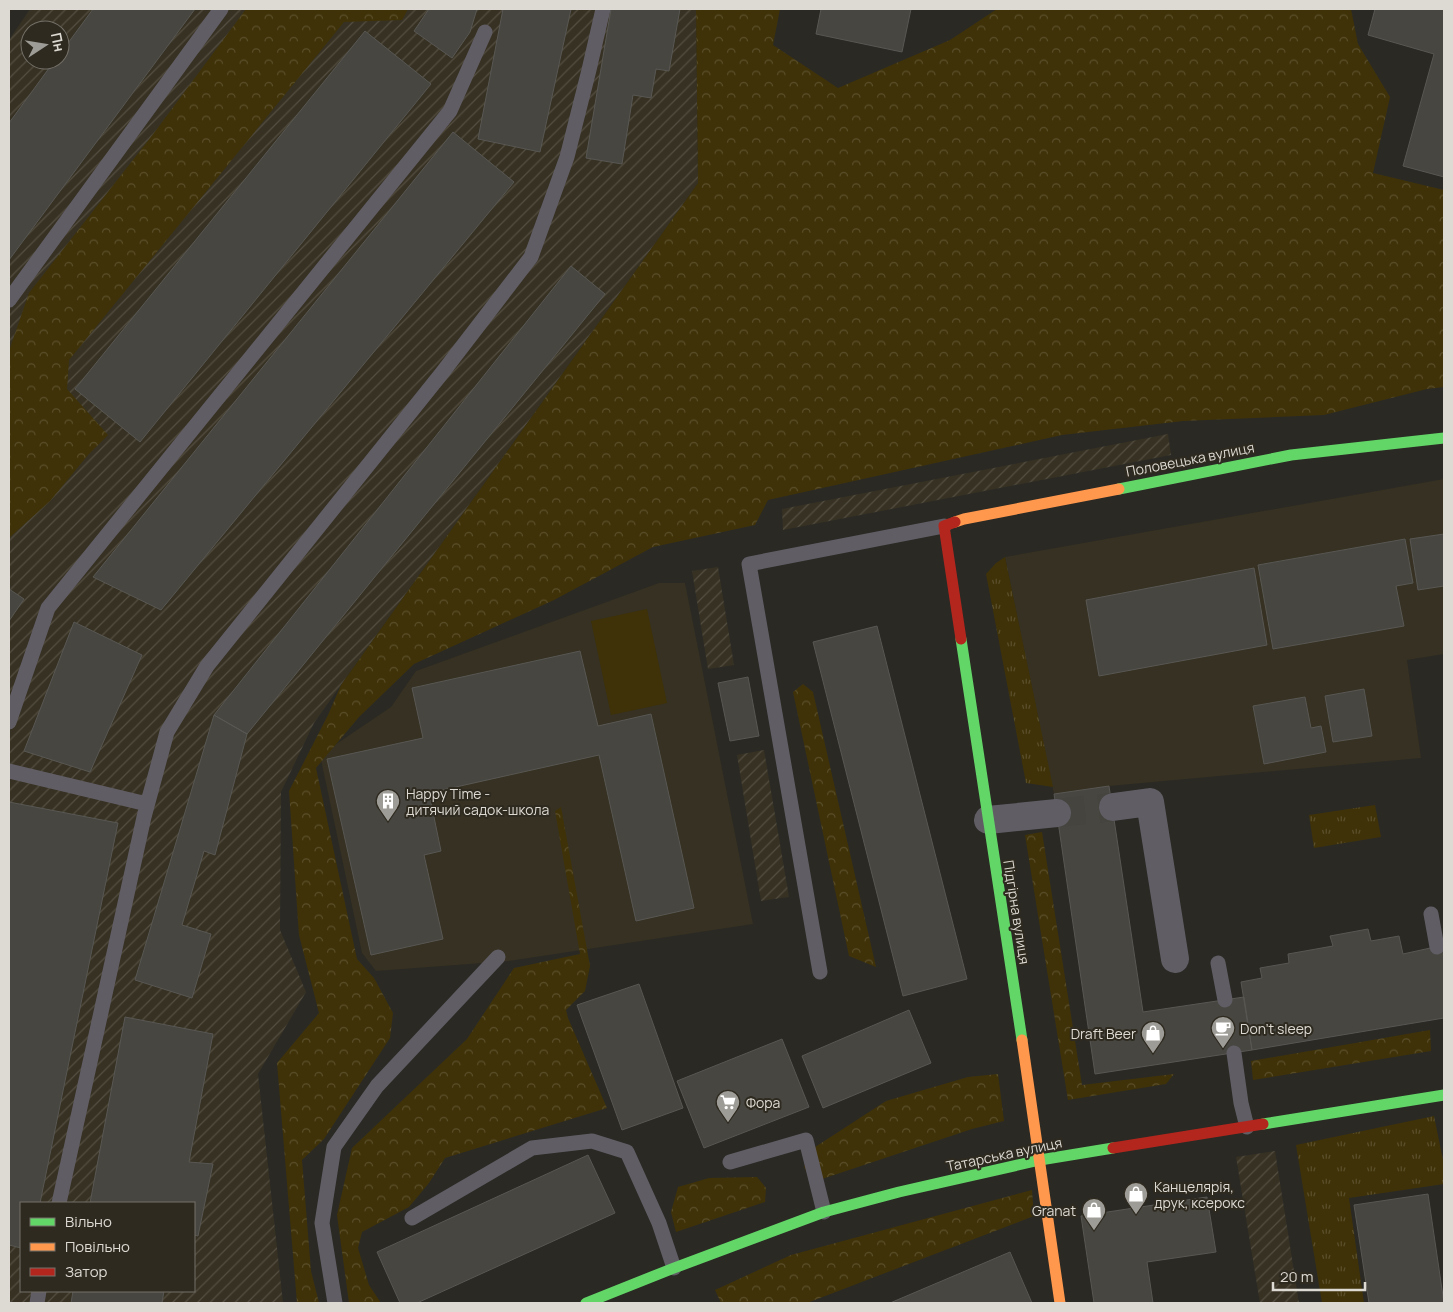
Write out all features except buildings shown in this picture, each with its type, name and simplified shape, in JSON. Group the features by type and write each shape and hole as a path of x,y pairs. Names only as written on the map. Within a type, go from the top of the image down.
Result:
{"street":[{"name":"Половецька вулиця","path":"944,526 964,519 1291,455 1444,438"},
{"name":"Підгірна вулиця","path":"944,526 1060,1303"},
{"path":"1113,807 1150,802 1175,959"},
{"path":"988,820 1056,813"},
{"name":"Татарська вулиця","path":"586,1303 824,1212 899,1192 1040,1160 1444,1095"}],"lane":[{"path":"9,300 220,9"},
{"path":"59,1202 147,804 167,732 207,666 442,373 531,257 567,157 603,9"},
{"path":"9,722 48,608 450,111 485,32"},
{"path":"820,972 749,564 944,526"},
{"path":"9,771 147,804"},
{"path":"1431,914 1437,947"},
{"path":"335,1303 322,1223 334,1147 377,1086 498,957"},
{"path":"1218,963 1224,1000"},
{"path":"1234,1053 1241,1104 1247,1127"},
{"path":"730,1162 806,1140 824,1212"},
{"path":"412,1218 532,1148 592,1141 627,1152 659,1223 674,1268"}],"shaded area":[{"path":"30,9 696,9 698,183 314,723 281,792 280,930 306,992 258,1074 283,1303 9,1303 9,40 20,24 20,70 70,70 70,20 23,20"},
{"path":"1168,434 1171,455 783,530 782,509"},
{"path":"1444,479 1444,654 1407,660 1421,758 1109,786 1054,794 1005,557"},
{"path":"718,567 734,665 708,669 692,571"},
{"path":"659,583 685,583 753,924 509,961 376,971 362,953 320,755 391,707 416,671"},
{"path":"764,750 789,897 761,901 737,755"},
{"path":"1275,1151 1299,1303 1260,1303 1236,1157"}],"green space":[{"path":"246,9 408,9 402,20 344,22 69,360 67,389 108,435 88,455 50,501 9,538 9,351 29,293 154,133"},
{"path":"696,9 780,9 773,45 838,88 950,40 997,9 1351,9 1358,44 1390,97 1373,173 1444,190 1444,387 1427,389 1324,415 1183,421 1062,435 768,500 755,525 653,547 554,600 414,664 359,717 316,768 357,959 374,978 393,1013 390,1038 324,1139 302,1160 311,1271 319,1303 297,1303 277,1063 319,1013 299,935 289,791 328,715 341,685 698,183"},
{"path":"1005,557 1053,787 1026,783 986,574 996,563"},
{"path":"647,609 667,703 611,715 591,621"},
{"path":"803,684 813,692 876,967 849,956 793,692"},
{"path":"1375,805 1381,837 1314,848 1309,815"},
{"path":"561,807 590,966 585,991 566,1010 607,1108 445,1158 429,1183 409,1207 362,1232 358,1248 369,1285 381,1303 349,1303 337,1215 352,1148 467,1039 514,968 580,954 555,811"},
{"path":"1042,832 1082,1085 1174,1074 1166,1084 1068,1100 1025,835"},
{"path":"1430,1030 1431,1051 1253,1080 1251,1061"},
{"path":"998,1074 1004,1121 972,1129 813,1182 804,1167 812,1149 886,1101 968,1077"},
{"path":"1434,1116 1444,1165 1444,1184 1349,1198 1364,1303 1322,1303 1296,1145"},
{"path":"757,1177 766,1188 765,1202 676,1232 671,1212 678,1187 709,1178"},
{"path":"1032,1190 1034,1216 807,1303 721,1303 715,1290 791,1255"}],"tunnel":[{"path":"1057,813 1113,807"}],"traffic: fast":[{"path":"1119,489 1291,455 1444,438"},
{"path":"961,639 1022,1040"},
{"path":"1263,1124 1444,1095"},
{"path":"586,1303 824,1212 899,1192 1040,1160 1113,1148"}],"traffic: slow":[{"path":"955,522 1119,489"},
{"path":"1022,1040 1060,1303"}],"traffic: jam":[{"path":"955,522 944,526 961,639"},
{"path":"1113,1148 1263,1124"}],"place":[{"name":"Happy Time - дитячий садок-школа","path":"388,822"},
{"name":"Don't sleep","path":"1223,1049"},
{"name":"Draft Beer","path":"1153,1054"},
{"name":"Фора","path":"728,1123"},
{"name":"Канцелярія, друк, ксерокс","path":"1136,1215"},
{"name":"Granat","path":"1094,1231"}]}
